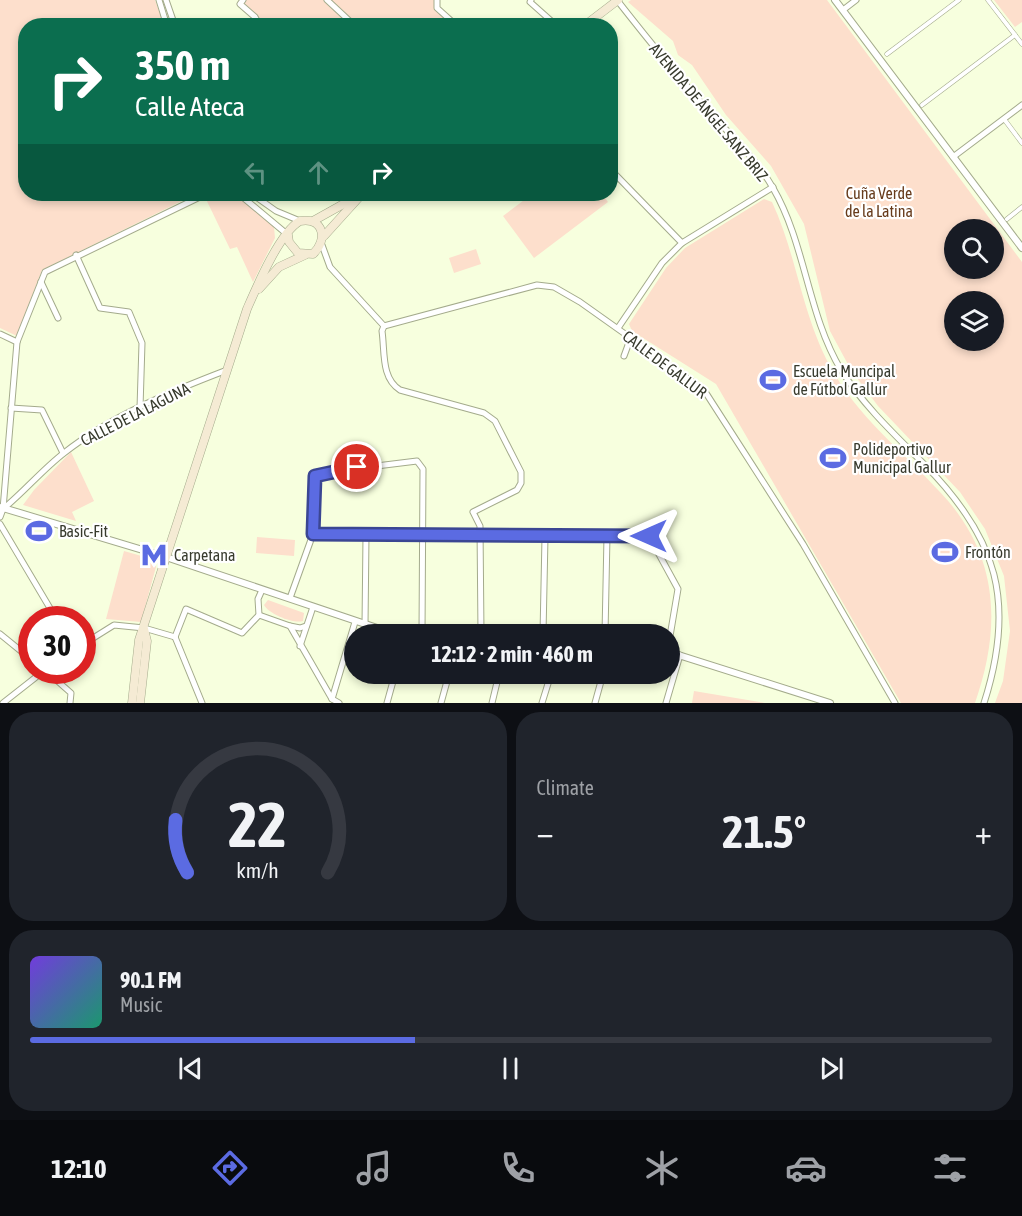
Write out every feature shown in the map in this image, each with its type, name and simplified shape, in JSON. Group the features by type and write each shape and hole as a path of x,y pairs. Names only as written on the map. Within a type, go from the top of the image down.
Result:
{"main road":[{"path":"594,18 618,0"},
{"path":"132,703 139,640 227,370 265,266 295,224 300,221 313,221 349,201"},
{"path":"254,294 279,267 305,255 314,254 322,245 324,236 355,201"},
{"path":"313,221 320,227 324,236"},
{"path":"288,235 292,249 305,255"},
{"path":"140,703 147,641 144,628"}],"street":[{"path":"159,0 165,18"},
{"path":"166,0 172,18"},
{"path":"243,0 240,4 256,18"},
{"path":"327,0 346,18"},
{"path":"436,0 437,8 448,18"},
{"path":"531,0 530,2 548,18"},
{"name":"AVENIDA DE ÁNGEL SANZ BRIZ","path":"618,0 772,187 796,239 823,334 842,370 868,407 961,505 986,550 997,583 1000,626 995,670 984,703"},
{"path":"835,0 1022,248"},
{"path":"843,10 856,0"},
{"path":"887,54 959,0"},
{"path":"988,0 1022,44"},
{"path":"922,105 1016,35"},
{"path":"953,157 1022,105"},
{"path":"1004,119 1022,143"},
{"path":"618,177 682,243"},
{"path":"618,328 662,263 682,243 772,187"},
{"path":"191,201 45,272 17,342 2,508 166,557 362,624"},
{"path":"247,201 288,235"},
{"path":"262,201 276,211 300,221"},
{"path":"1007,219 1022,207"},
{"path":"322,245 330,267 384,326 382,331 387,376 392,385 400,390 484,413 495,421 521,472 521,483 517,490 473,512 480,526 481,624"},
{"path":"76,255 100,308 129,312 142,343 140,408"},
{"path":"41,282 58,318"},
{"name":"CALLE DE GALLUR","path":"384,326 537,285 554,288 618,328 704,390 715,403 803,544 895,703"},
{"path":"0,334 17,342"},
{"path":"624,356 631,337"},
{"name":"CALLE DE LA LAGUNA","path":"0,517 2,508 63,453 86,437 140,408 227,370"},
{"path":"11,408 42,410 63,453"},
{"path":"290,598 313,534 315,476 412,460 421,463 423,469 422,624"},
{"path":"0,524 49,606"},
{"path":"313,534 649,536 678,589 672,624"},
{"path":"365,624 366,536"},
{"path":"605,624 606,536"},
{"path":"543,624 545,537"},
{"path":"202,703 175,637 186,609 242,633 259,615 258,599 262,590"},
{"path":"300,646 313,607"},
{"path":"259,615 290,626 300,628 306,626"},
{"path":"332,699 355,622"},
{"path":"96,636 114,625 144,628 175,637"},
{"path":"290,626 332,699 339,703"},
{"path":"0,634 18,649"},
{"path":"680,655 830,703"},
{"path":"1,703 26,684"},
{"path":"60,684 70,693 69,703"},
{"path":"387,703 392,684"},
{"path":"441,703 446,684"},
{"path":"492,703 497,684"},
{"path":"542,703 548,684"},
{"path":"596,703 601,684"},
{"path":"666,703 672,684"}],"green space":[{"path":"0,0 155,0 161,18 18,18 18,201 182,201 42,270 17,336 0,328"},
{"path":"243,0 437,0 437,8 449,18 253,18 240,4"},
{"name":"Cuña Verde de la Latina","path":"631,0 827,0 990,219 944,219 944,279 1004,279 1004,238 1022,262 1022,703 995,703 1003,681 1010,631 1004,576 985,529 960,492 878,406 851,370 830,331 804,224 771,166 726,115 692,65 678,55 673,41 628,2"},
{"path":"994,0 1022,0 1022,22 1015,27"},
{"name":"Polideportivo Municipal Gallur","path":"764,199 772,202 781,223 814,331 834,373 873,424 949,502 966,525 978,549 986,573 991,624 989,650 975,703 901,703 716,384 632,331 629,324 666,268 685,248"},
{"path":"207,201 243,201 274,227 275,238 253,282 237,247 230,249"},
{"path":"523,201 608,202 534,258 503,216"},
{"path":"476,249 481,264 454,273 449,258"},
{"path":"71,452 94,501 72,512 76,521 23,505 34,490"},
{"path":"257,537 295,540 294,556 256,553"},
{"path":"124,551 152,559 156,567 141,622 106,619"},
{"path":"268,600 304,613 303,621 288,620 276,615 264,605"},
{"path":"694,691 765,703 692,703"}],"place":[{"name":"Escuela Muncipal de Fútbol Gallur","path":"773,380"},
{"name":"Polideportivo Municipal Gallur","path":"833,458"},
{"name":"Basic-Fit","path":"39,531"},
{"name":"Frontón","path":"945,552"},
{"name":"Carpetana","path":"154,555"}],"route":[{"path":"357,467 320,473 315,476 313,534 649,536"}]}
